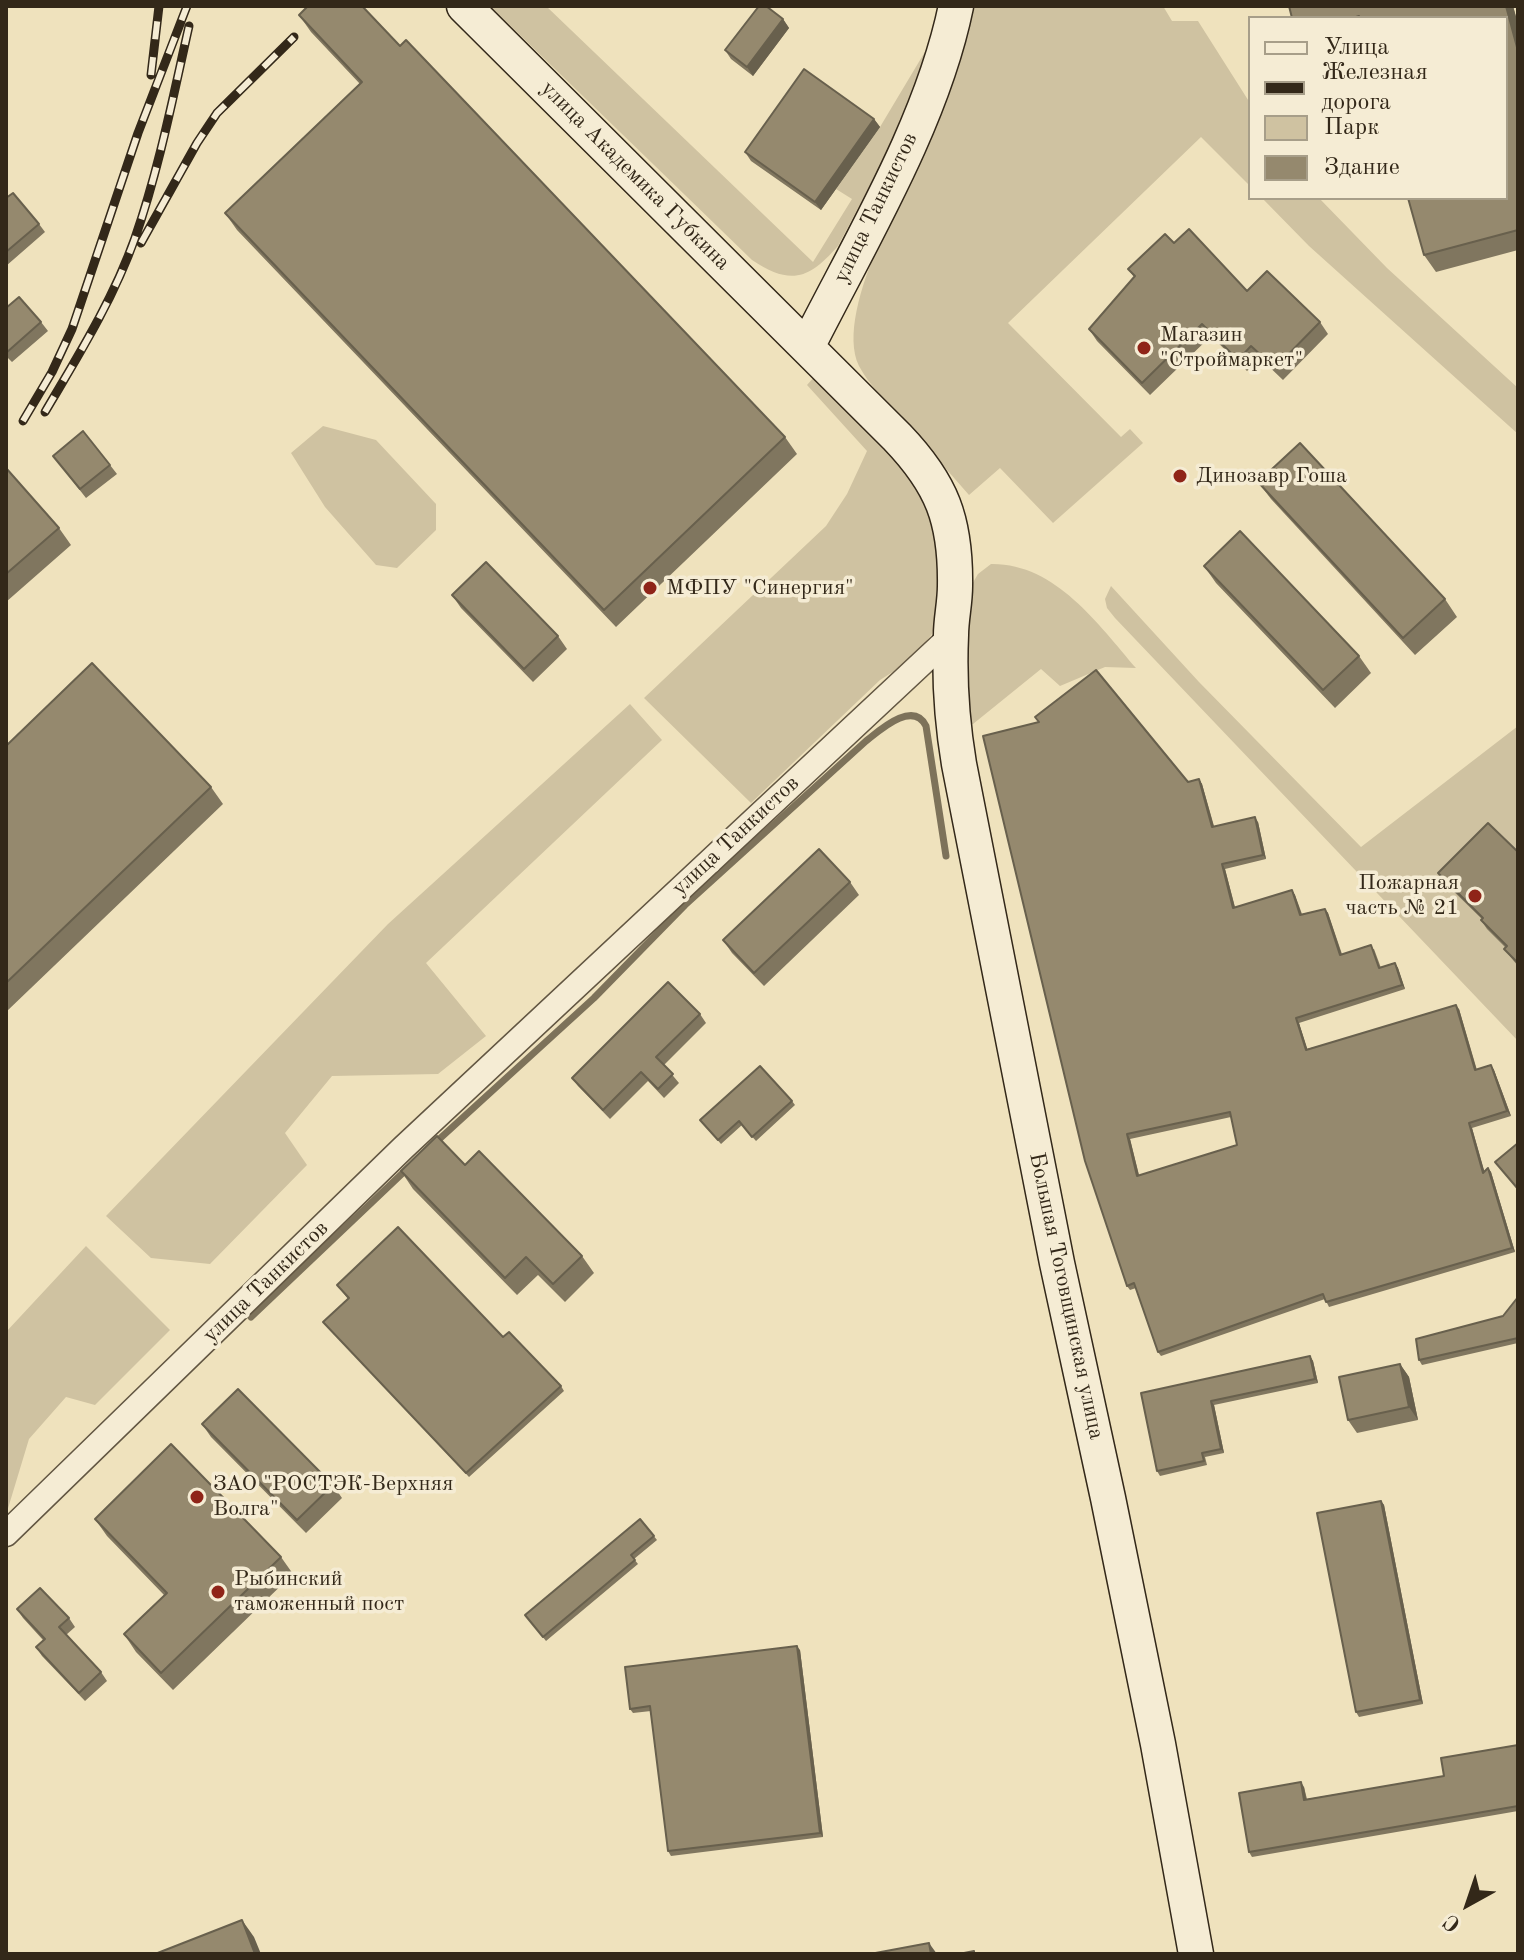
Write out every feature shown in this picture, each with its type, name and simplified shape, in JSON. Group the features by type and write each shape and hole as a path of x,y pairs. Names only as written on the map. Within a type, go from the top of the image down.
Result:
{"street":[{"name":"улица Академика Губкина","path":"464,6 807,347"},
{"name":"улица Танкистов","path":"807,347 872,220 927,100 950,36 956,6"},
{"path":"807,347 919,460 935,482 945,507 953,548 955,586 950,637"},
{"name":"улица Танкистов","path":"6,1534 403,1148 950,637"},
{"name":"Большая Тоговщинская улица","path":"950,637 952,723 959,764 1057,1263 1155,1729 1196,1954"}],"green space":[{"path":"490,6 546,6 813,262 852,199 836,189 880,127 929,45 907,115 838,246 818,266 808,272 789,276 752,260"},
{"path":"970,6 1163,6 1172,21 1198,21 1248,100 1248,184 1201,137 1008,323 1121,437 1130,429 1143,443 1053,523 1000,468 969,495 868,380 859,366 854,341 857,311 866,277 945,103"},
{"path":"1264,200 1321,200 1387,268 1518,388 1518,434 1309,246"},
{"path":"815,376 910,469 931,504 940,569 936,621 932,634 910,661 880,680 751,803 644,698 826,526 847,494 867,451 807,385"},
{"path":"323,426 376,440 436,504 436,530 397,568 376,565 325,507 291,453"},
{"path":"991,564 1014,566 1055,585 1090,615 1136,668 1105,667 1060,686 1041,669 973,724 961,725 971,586 978,574"},
{"path":"1111,586 1199,682 1361,847 1518,726 1518,1041 1115,618 1107,608 1105,599"},
{"path":"630,704 662,740 426,963 486,1036 438,1074 332,1076 285,1133 307,1165 210,1264 151,1258 106,1216 388,924"},
{"path":"86,1246 170,1330 95,1405 66,1397 29,1439 6,1515 6,1332"}],"building":[{"path":"308,6 362,6 400,46 406,40 785,437 604,610 225,213 362,82 299,15"},
{"path":"759,6 766,6 783,19 747,67 725,50"},
{"path":"1289,6 1506,6 1518,51 1518,230 1424,255 1409,200 1508,200 1508,16 1292,16"},
{"path":"804,69 874,119 815,202 745,152"},
{"path":"13,193 39,224 6,252 6,198"},
{"path":"1189,229 1247,291 1267,271 1320,322 1275,368 1251,346 1238,360 1202,324 1142,383 1089,329 1135,276 1128,269 1165,234 1174,243"},
{"path":"19,297 41,322 6,353 6,308"},
{"path":"83,431 110,465 80,489 53,456"},
{"path":"1300,443 1445,599 1403,638 1258,482"},
{"path":"6,468 59,528 6,574"},
{"path":"1240,531 1359,656 1323,690 1204,566"},
{"path":"486,562 558,636 524,669 452,595"},
{"path":"92,663 211,787 6,983 6,746"},
{"path":"1096,670 1188,782 1199,779 1212,827 1255,817 1263,855 1222,864 1233,908 1292,890 1300,915 1325,909 1340,955 1371,945 1379,968 1395,963 1402,985 1296,1018 1306,1050 1456,1005 1475,1070 1491,1065 1507,1111 1469,1123 1483,1173 1488,1168 1512,1248 1326,1302 1323,1294 1158,1352 1134,1283 1127,1286 1085,1161 983,736 1039,722 1035,717","holes":["1230,1112 1237,1145 1137,1176 1127,1134"]},
{"name":"Пожарная часть № 21","path":"1488,823 1518,852 1518,963 1504,949 1507,946 1481,920 1483,918 1438,873"},
{"path":"819,849 850,882 754,973 723,940"},
{"path":"668,982 700,1014 656,1057 673,1074 658,1089 641,1072 603,1110 572,1078"},
{"path":"760,1066 792,1101 752,1137 739,1121 718,1140 700,1120"},
{"path":"437,1136 465,1165 479,1151 582,1256 553,1284 526,1257 505,1278 401,1171"},
{"path":"1518,1143 1518,1189 1495,1162"},
{"path":"398,1227 503,1337 509,1332 561,1386 466,1473 323,1322 349,1298 337,1285"},
{"path":"1518,1297 1518,1338 1419,1360 1416,1339 1503,1316"},
{"path":"1310,1356 1315,1379 1211,1401 1221,1449 1202,1453 1204,1461 1157,1471 1141,1393"},
{"path":"1400,1364 1409,1407 1348,1420 1339,1377"},
{"path":"238,1389 333,1485 297,1520 202,1424"},
{"name":"Рыбинский таможенный пост","path":"171,1444 281,1557 161,1673 124,1634 167,1593 95,1519"},
{"path":"1381,1501 1420,1700 1356,1712 1317,1513"},
{"path":"640,1519 654,1536 631,1555 635,1560 543,1637 525,1615"},
{"path":"40,1588 69,1618 59,1627 101,1672 79,1693 36,1647 45,1639 17,1609"},
{"path":"797,1646 820,1833 668,1851 650,1706 630,1709 625,1667"},
{"path":"1518,1745 1518,1806 1249,1852 1239,1793 1301,1782 1304,1800 1444,1776 1441,1758"},
{"path":"242,1920 255,1954 155,1954"},
{"path":"929,1943 931,1954 870,1954"}],"waterway":[{"path":"435,1143 594,998 685,905 866,741 905,716 920,719 926,726 946,856"},
{"path":"251,1317 408,1168"}],"railway":[{"path":"151,75 159,6"},
{"path":"23,421 52,372 72,329 138,133 187,6"},
{"path":"45,412 106,306 135,238 158,159 189,26"},
{"path":"141,243 217,113 294,37"}],"place":[{"name":"Магазин \"Строймаркет\"","path":"1144,348"},
{"name":"Динозавр Гоша","path":"1180,476"},
{"name":"МФПУ \"Синергия\"","path":"650,588"},
{"name":"Пожарная часть № 21","path":"1475,896"},
{"name":"ЗАО \"РОСТЭК-Верхняя Волга\"","path":"197,1497"},
{"name":"Рыбинский таможенный пост","path":"218,1592"}]}
